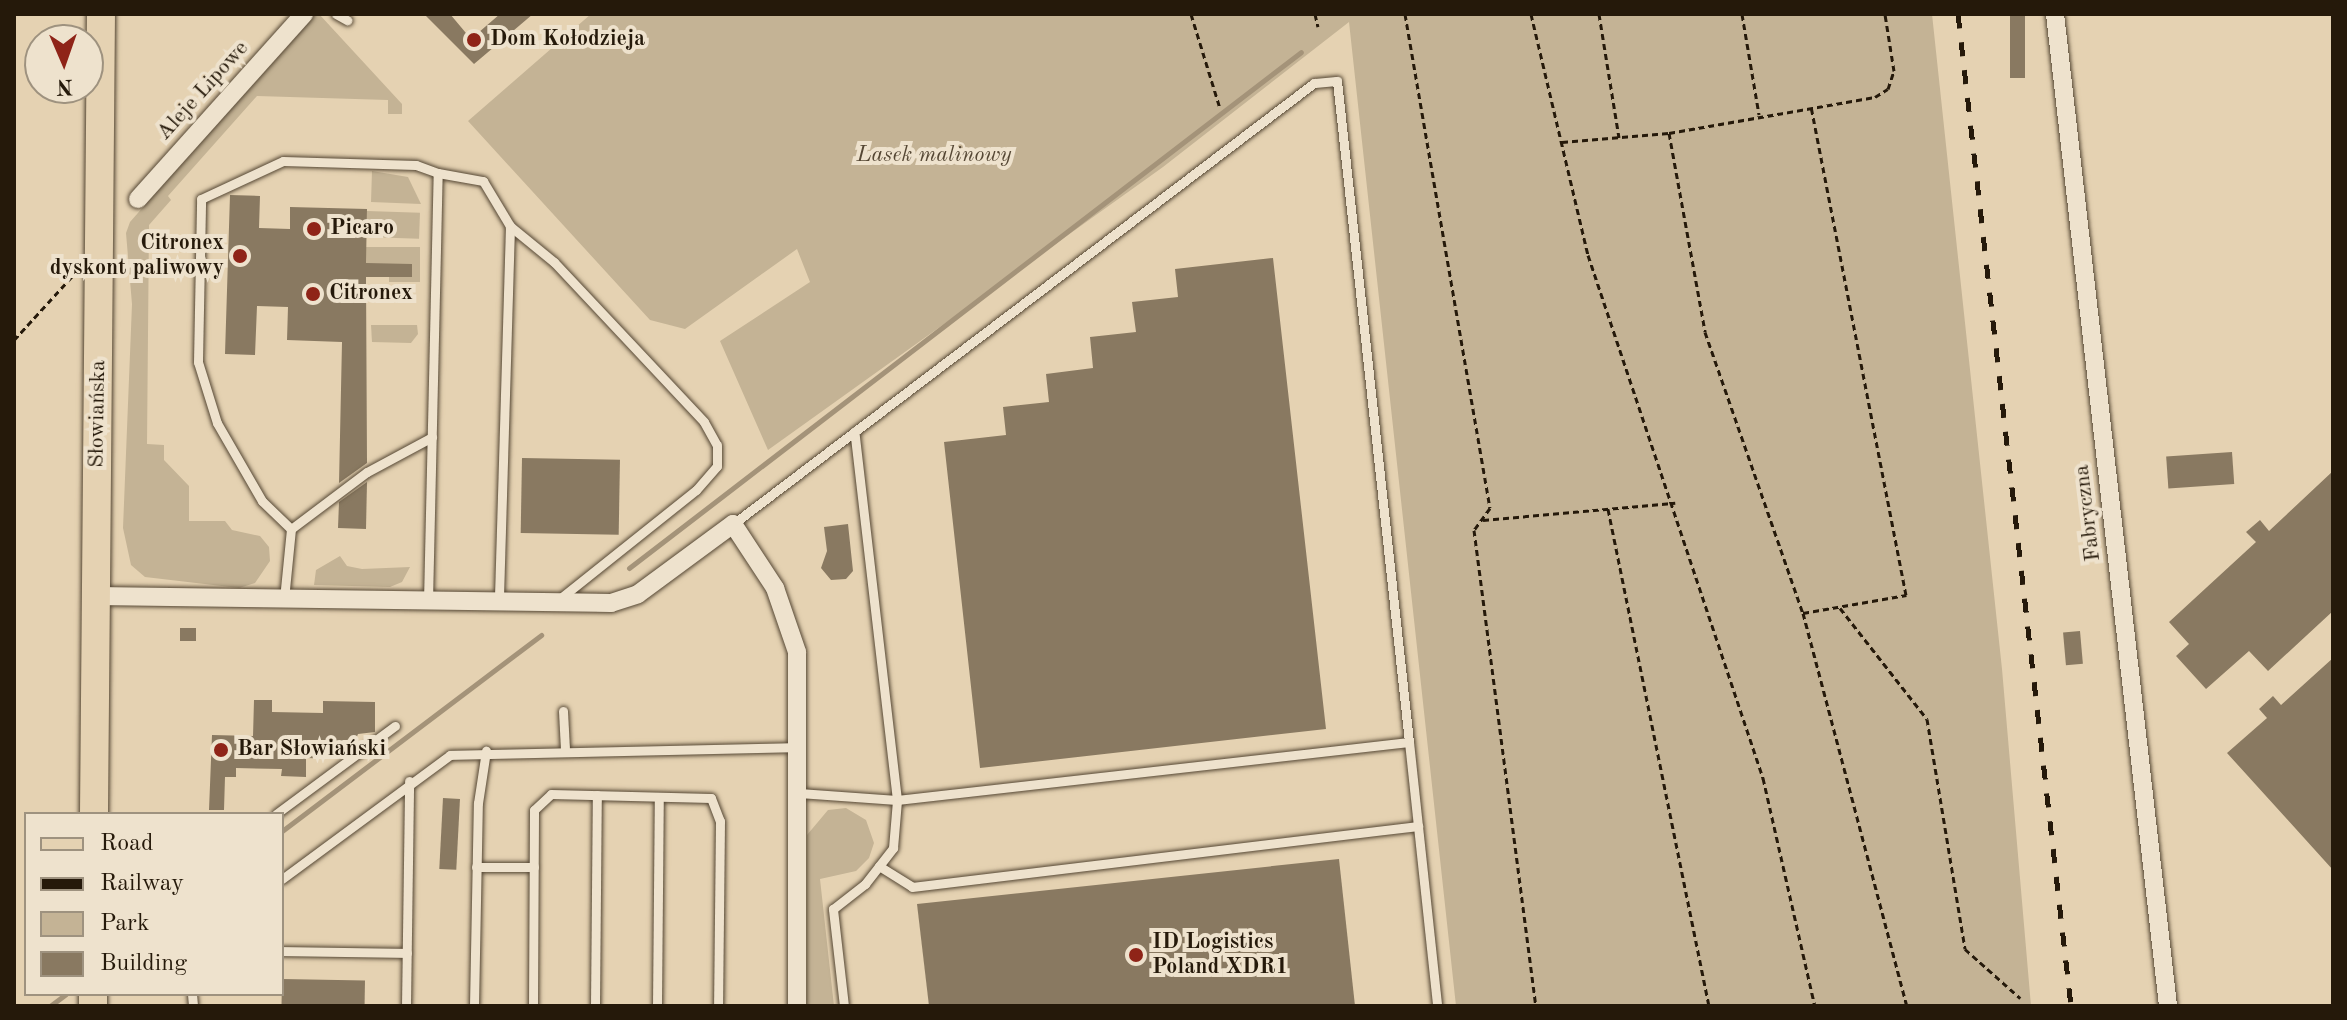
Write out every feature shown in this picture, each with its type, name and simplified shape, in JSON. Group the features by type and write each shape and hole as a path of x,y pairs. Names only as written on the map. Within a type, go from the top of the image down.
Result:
{"main road":[{"name":"Słowiańska","path":"94,812 101,14"}],"street":[{"name":"Aleje Lipowe","path":"138,199 304,14"},
{"name":"Fabryczna","path":"2055,14 2168,1006"},
{"path":"96,596 611,603 638,594 733,524 775,588 797,652 797,1006"}],"lane":[{"path":"336,14 347,20 345,14"},
{"path":"733,524 1314,83 1337,81 1437,1006"},
{"path":"291,529 262,501 217,423 198,362 201,199 283,161 416,165 438,173 483,181 510,226 554,262 704,422 717,445 717,466 696,490 586,582 555,601"},
{"path":"428,601 438,173"},
{"path":"499,602 510,226"},
{"path":"844,1006 833,909 879,866 893,848 897,800 854,431"},
{"path":"284,599 291,529 367,472 432,437"},
{"path":"563,711 565,750"},
{"path":"279,812 395,726"},
{"path":"799,793 897,800 1409,742"},
{"path":"284,877 409,781 450,755 486,751 798,747"},
{"path":"474,1006 476,867 486,751"},
{"path":"406,1006 409,781"},
{"path":"533,1006 534,810 551,794 711,798 720,821 718,1006"},
{"path":"595,1006 597,795"},
{"path":"657,1006 659,797"},
{"path":"879,866 912,887 1418,826"},
{"path":"476,867 534,867"},
{"path":"284,951 407,953"}],"path":[{"path":"1191,14 1220,108"},
{"path":"1315,14 1318,27"},
{"path":"1405,14 1490,508 1474,530 1536,1006"},
{"path":"1531,14 1588,255 1675,503 1763,778 1815,1006"},
{"path":"1599,14 1620,138"},
{"path":"1742,14 1759,115"},
{"path":"1561,142 1669,133 1875,97 1888,89 1894,71 1885,14"},
{"path":"1803,613 1906,595 1811,107"},
{"path":"1669,133 1705,332 1803,613 1907,1006"},
{"path":"14,340 79,269 99,270"},
{"path":"1481,520 1675,503"},
{"path":"1608,509 1709,1006"},
{"path":"1839,607 1927,719 1965,949 2020,998"}],"green space":[{"path":"313,14 319,14 402,104 402,114 388,114 388,100 257,96 168,196 171,200 149,225 147,444 164,445 164,460 189,486 189,521 225,521 232,530 260,536 269,547 270,561 255,583 239,588 145,577 131,565 123,528 132,304 126,233 130,222"},
{"name":"Lasek malinowy","path":"591,14 1932,14 2002,669 2031,1006 1456,1006 1349,22 1163,167 768,450 720,341 810,282 797,249 685,329 650,320 468,121"},
{"path":"372,171 408,177 421,204 371,202"},
{"path":"367,211 420,213 419,239 366,237"},
{"path":"366,247 420,247 420,282 389,282 389,264 366,264"},
{"path":"371,325 417,325 418,334 411,343 372,342"},
{"path":"340,556 347,566 362,569 410,567 402,582 390,587 314,585 316,570"},
{"path":"846,808 866,820 874,843 869,858 856,871 820,879 834,1006 807,1006 807,835 828,810"}],"building":[{"name":"Dom Kołodzieja","path":"424,14 450,14 471,39 500,14 533,14 474,64"},
{"path":"2010,14 2025,14 2025,78 2010,78"},
{"path":"230,195 260,196 259,228 290,229 290,207 367,209 366,263 412,264 412,277 366,277 367,463 339,483 342,342 287,340 288,307 257,306 255,355 225,354"},
{"path":"1273,258 1326,729 980,768 944,442 1006,435 1003,407 1049,402 1046,374 1093,368 1090,337 1136,332 1132,302 1178,297 1175,269"},
{"path":"2232,452 2234,484 2168,489 2166,457"},
{"path":"522,458 620,460 619,535 521,533"},
{"path":"2333,471 2333,611 2268,671 2249,651 2206,689 2176,656 2189,644 2169,622 2256,542 2246,532 2260,520 2269,531"},
{"path":"367,482 366,529 338,528 339,502"},
{"path":"848,524 853,571 846,579 831,580 821,568 827,551 824,527"},
{"path":"180,628 196,628 196,641 180,641"},
{"path":"2080,631 2083,664 2066,665 2063,632"},
{"path":"2333,658 2333,870 2227,753 2267,718 2259,709 2273,696 2281,705"},
{"path":"254,700 272,700 272,712 323,713 323,701 375,702 375,732 358,734 353,747 340,747 338,759 306,758 306,777 281,776 282,769 236,768 236,777 225,777 224,810 209,810 212,735 253,736"},
{"path":"443,798 460,799 456,870 439,869"},
{"name":"ID Logistics Poland XDR1","path":"1339,859 1355,1006 929,1006 917,904"},
{"path":"284,979 365,980 365,1006 282,1006"}],"waterway":[{"path":"629,568 1301,52"},
{"path":"284,829 541,635"},
{"path":"50,1006 63,996"}],"railway":[{"path":"1958,14 2071,1006"}],"place":[{"name":"Dom Kołodzieja","path":"474,40"},
{"name":"Picaro","path":"314,229"},
{"name":"Citronex dyskont paliwowy","path":"240,256"},
{"name":"Citronex","path":"313,294"},
{"name":"Bar Słowiański","path":"221,750"},
{"name":"ID Logistics Poland XDR1","path":"1136,955"}]}
